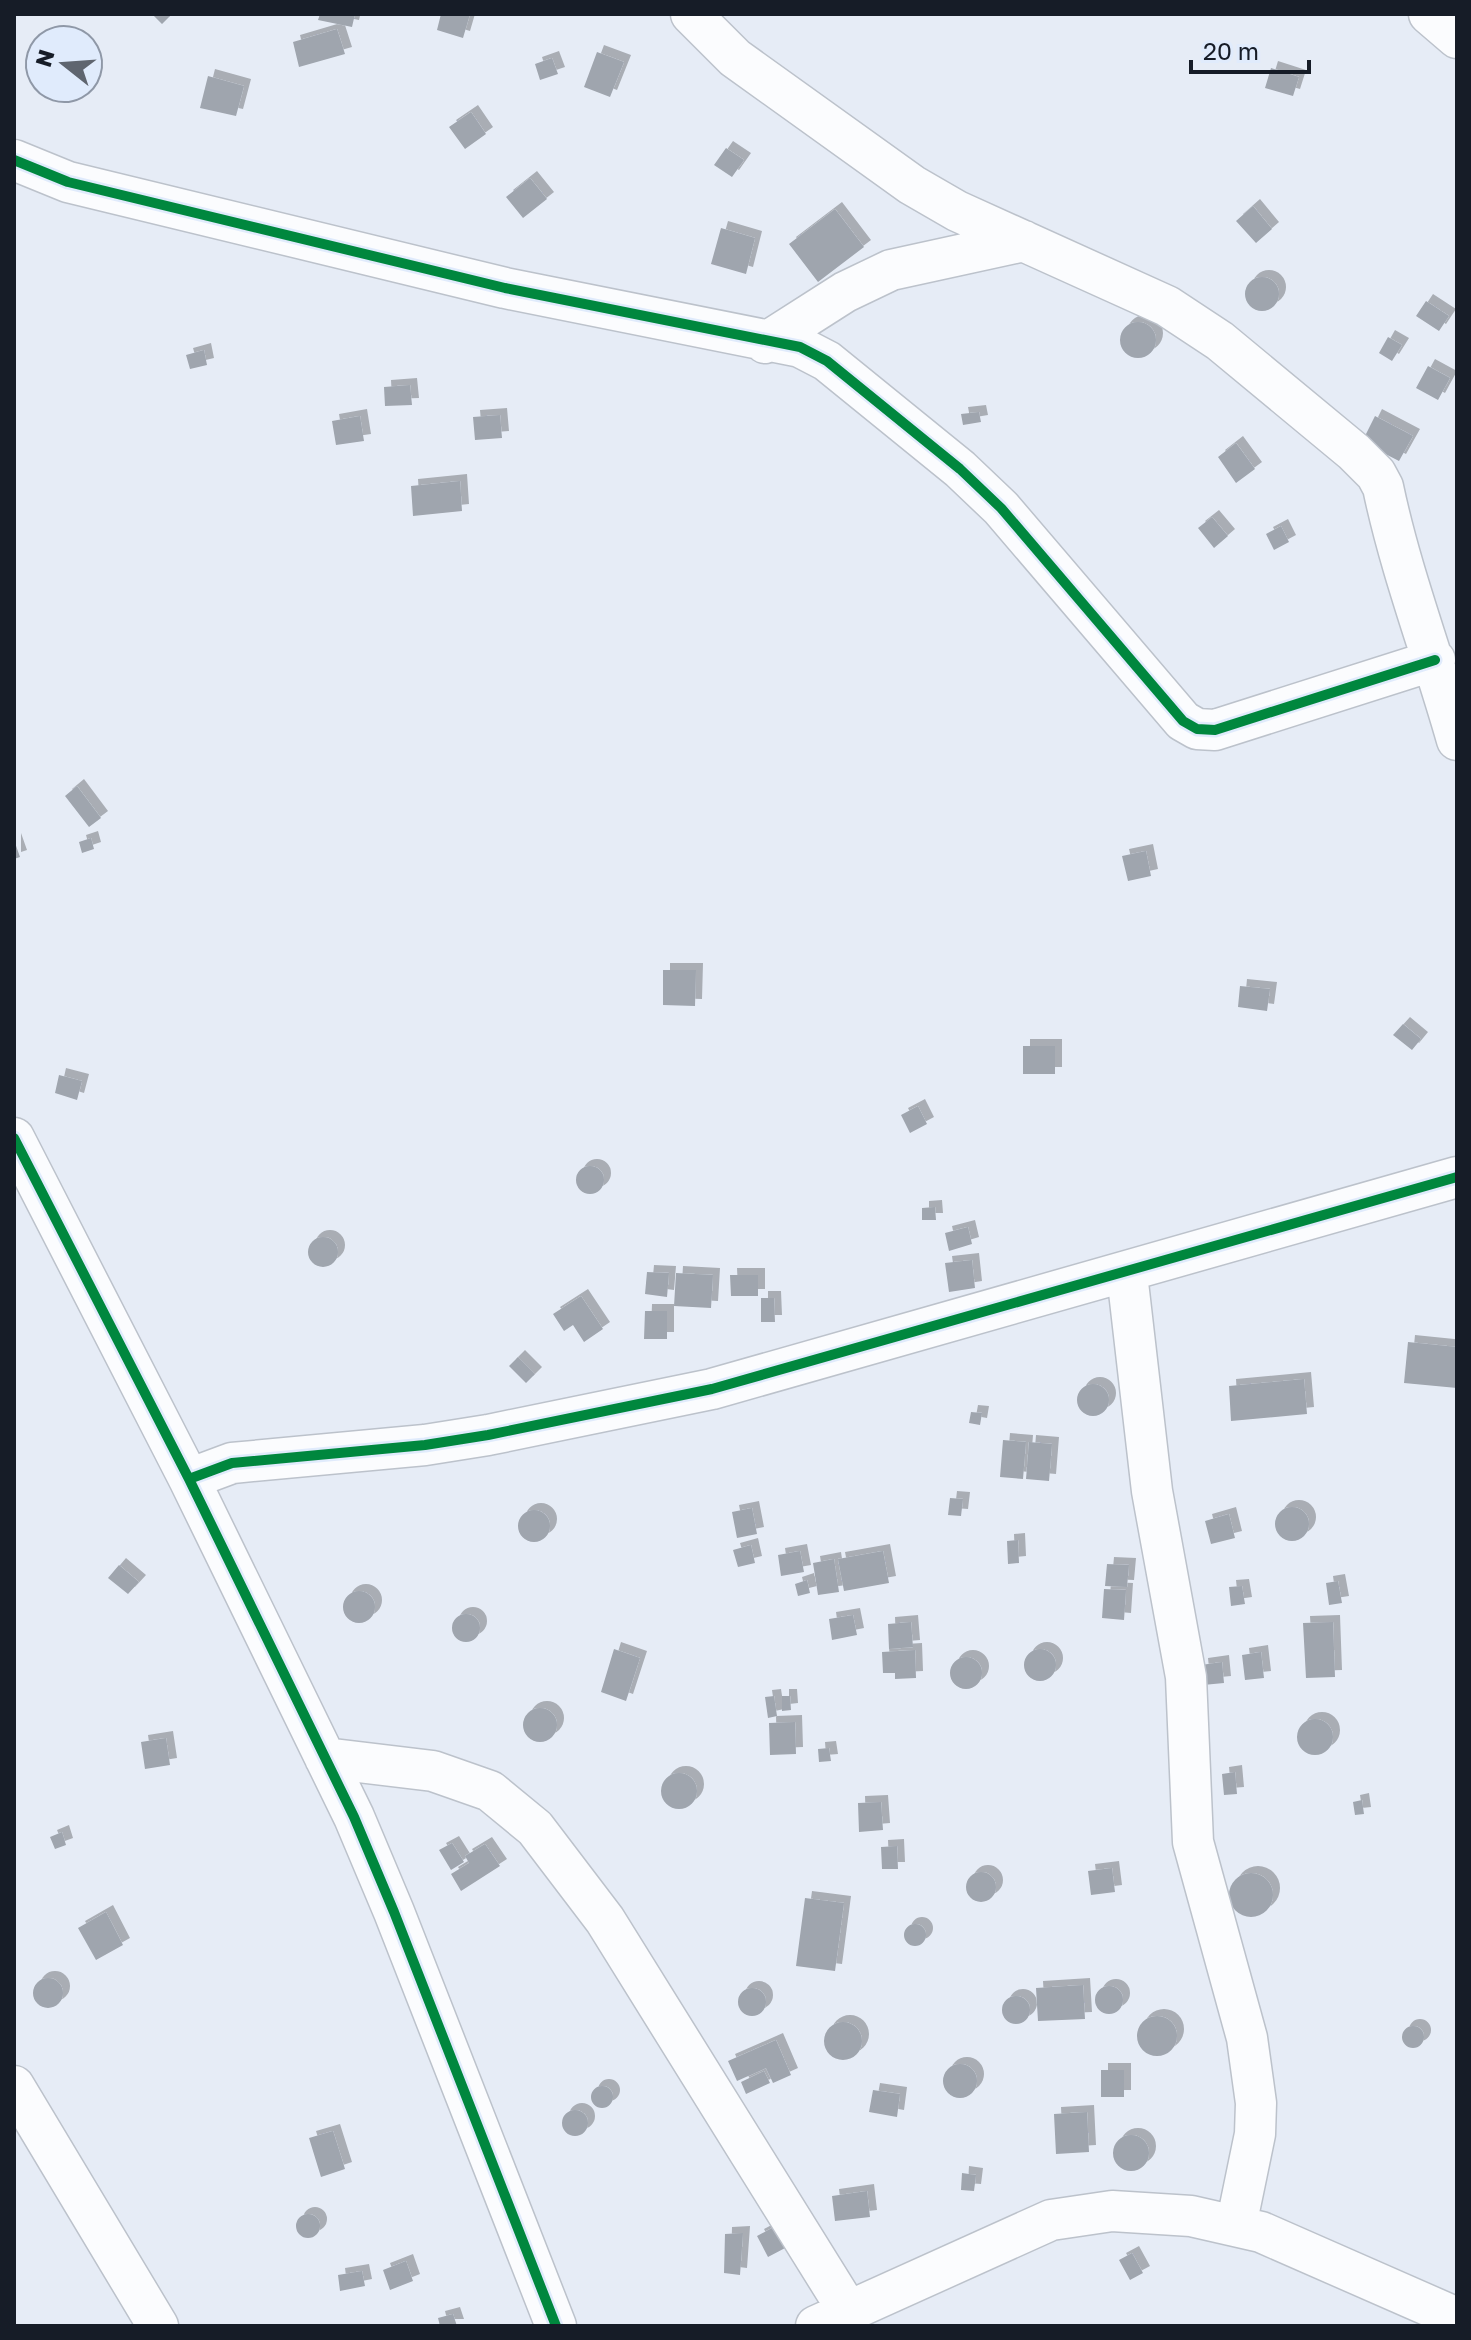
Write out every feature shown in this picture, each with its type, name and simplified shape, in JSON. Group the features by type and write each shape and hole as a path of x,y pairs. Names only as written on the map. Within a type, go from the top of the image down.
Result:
{"street":[{"path":"691,14 735,58 912,185 957,211 1167,306 1220,341 1376,474 1383,487 1404,576 1435,660 1457,740"},
{"path":"1429,14 1457,38"},
{"path":"14,160 68,182 459,277 765,343 800,347 827,361 960,469 1001,508 1183,721 1197,729 1215,730 1435,660"},
{"path":"765,343 845,292 891,270 1024,241"},
{"path":"14,1138 189,1479 325,1758 394,1912 556,2326"},
{"path":"189,1479 232,1463 425,1445 712,1389 1127,1274 1457,1177"},
{"path":"1127,1274 1152,1491 1186,1677 1193,1842 1247,2038 1256,2103 1255,2134 1236,2226"},
{"path":"325,1758 433,1771 490,1791 535,1828 605,1920 831,2318 1051,2220 1112,2211 1191,2216 1261,2232 1457,2318"},
{"path":"14,2086 158,2326"}],"building":[{"path":"152,14 172,14 162,24"},
{"path":"320,14 355,14 352,27 318,20"},
{"path":"441,14 470,14 463,38 437,30"},
{"path":"337,29 345,54 299,67 293,42"},
{"path":"597,52 624,62 610,97 584,87"},
{"path":"552,58 558,74 540,80 535,64"},
{"path":"1271,68 1299,77 1293,96 1265,88"},
{"path":"208,76 244,86 236,116 200,108"},
{"path":"471,112 486,134 465,149 449,127"},
{"path":"726,148 744,160 732,177 714,165"},
{"path":"530,178 547,199 523,218 506,197"},
{"path":"1253,206 1272,229 1256,243 1236,221"},
{"path":"835,209 864,247 818,282 789,244"},
{"path":"721,228 755,238 746,274 711,264"},
{"path":"1262,277 1274,282 1279,294 1274,306 1262,311 1250,306 1245,294 1250,282"},
{"path":"1426,301 1449,316 1439,331 1416,316"},
{"path":"1138,322 1151,327 1156,340 1151,353 1138,358 1125,353 1120,340 1125,327"},
{"path":"1388,337 1402,345 1392,361 1379,353"},
{"path":"204,350 207,365 190,369 186,355"},
{"path":"1428,366 1450,378 1438,400 1416,388"},
{"path":"410,385 412,405 385,406 384,387"},
{"path":"979,412 981,422 963,425 961,414"},
{"path":"500,415 502,438 475,440 473,417"},
{"path":"360,416 364,441 336,445 332,421"},
{"path":"1375,416 1413,436 1399,461 1362,442"},
{"path":"1236,443 1255,469 1236,483 1218,457"},
{"path":"460,481 462,511 413,516 411,486"},
{"path":"1212,517 1228,536 1214,548 1198,528"},
{"path":"1281,526 1289,542 1274,550 1266,534"},
{"path":"77,786 101,818 89,827 65,796"},
{"path":"91,838 94,849 82,853 79,842"},
{"path":"14,840 20,857 14,859"},
{"path":"1146,851 1151,876 1128,881 1122,856"},
{"path":"663,970 696,970 695,1006 663,1005"},
{"path":"1240,986 1270,989 1267,1011 1238,1007"},
{"path":"1403,1024 1421,1039 1412,1050 1393,1035"},
{"path":"1023,1046 1055,1046 1055,1074 1023,1074"},
{"path":"59,1075 82,1081 77,1100 55,1093"},
{"path":"918,1106 927,1124 910,1133 901,1115"},
{"path":"590,1166 600,1170 604,1180 600,1190 590,1194 580,1190 576,1180 580,1170"},
{"path":"935,1207 936,1220 922,1220 922,1208"},
{"path":"968,1227 972,1244 949,1251 945,1233"},
{"path":"323,1237 334,1241 338,1252 334,1263 323,1267 312,1263 308,1252 312,1241"},
{"path":"972,1260 975,1288 949,1292 945,1263"},
{"path":"647,1272 669,1273 667,1297 645,1294"},
{"path":"676,1273 713,1275 711,1308 674,1306"},
{"path":"730,1275 758,1275 758,1296 731,1296"},
{"path":"581,1296 603,1329 584,1342 573,1325 564,1331 553,1314"},
{"path":"761,1298 774,1298 775,1322 761,1322"},
{"path":"645,1311 667,1311 667,1339 644,1339"},
{"path":"1408,1342 1457,1347 1457,1388 1404,1383"},
{"path":"518,1357 535,1374 526,1383 509,1366"},
{"path":"1304,1379 1307,1414 1231,1421 1229,1386"},
{"path":"1093,1384 1105,1388 1109,1400 1105,1412 1093,1416 1081,1412 1077,1400 1081,1388"},
{"path":"971,1412 982,1413 980,1425 969,1423"},
{"path":"1003,1440 1026,1442 1023,1479 1000,1477"},
{"path":"1029,1442 1052,1444 1049,1481 1026,1479"},
{"path":"950,1498 963,1499 961,1516 948,1515"},
{"path":"1292,1507 1304,1512 1309,1524 1304,1536 1292,1541 1280,1536 1275,1524 1280,1512"},
{"path":"752,1508 757,1534 737,1538 732,1512"},
{"path":"534,1510 545,1515 550,1526 545,1537 534,1542 523,1537 518,1526 523,1515"},
{"path":"1229,1514 1235,1538 1211,1544 1205,1521"},
{"path":"1018,1540 1019,1563 1008,1564 1007,1541"},
{"path":"751,1545 755,1563 738,1567 733,1550"},
{"path":"800,1551 804,1572 781,1576 778,1555"},
{"path":"883,1551 889,1583 844,1591 838,1559"},
{"path":"834,1559 839,1592 818,1595 813,1563"},
{"path":"1107,1564 1129,1565 1127,1587 1105,1586"},
{"path":"119,1565 139,1582 128,1594 108,1578"},
{"path":"807,1580 810,1593 798,1596 795,1584"},
{"path":"1338,1581 1342,1603 1329,1605 1326,1583"},
{"path":"1242,1586 1245,1604 1231,1606 1229,1587"},
{"path":"1104,1589 1126,1590 1124,1620 1102,1618"},
{"path":"359,1591 370,1596 375,1607 370,1618 359,1623 348,1618 343,1607 348,1596"},
{"path":"466,1614 476,1618 480,1628 476,1638 466,1642 456,1638 452,1628 456,1618"},
{"path":"853,1615 857,1635 832,1640 829,1619"},
{"path":"911,1622 913,1647 889,1649 888,1624"},
{"path":"1333,1622 1335,1677 1306,1678 1303,1623"},
{"path":"614,1649 640,1658 626,1701 601,1692"},
{"path":"1040,1649 1052,1653 1056,1665 1052,1677 1040,1681 1028,1677 1024,1665 1028,1653"},
{"path":"915,1650 916,1678 895,1679 895,1673 883,1673 882,1652"},
{"path":"1261,1652 1264,1678 1245,1680 1242,1655"},
{"path":"966,1657 977,1662 982,1673 977,1684 966,1689 955,1684 950,1673 955,1662"},
{"path":"1222,1662 1224,1683 1203,1685 1201,1665"},
{"path":"774,1696 777,1716 768,1718 765,1697"},
{"path":"782,1696 790,1696 791,1710 782,1711"},
{"path":"540,1708 552,1713 557,1725 552,1737 540,1742 528,1737 523,1725 528,1713"},
{"path":"1315,1719 1327,1725 1333,1737 1327,1749 1315,1755 1303,1749 1297,1737 1303,1725"},
{"path":"795,1722 796,1754 770,1755 769,1723"},
{"path":"166,1738 170,1765 145,1769 141,1742"},
{"path":"829,1748 831,1761 819,1762 818,1749"},
{"path":"1235,1772 1237,1794 1224,1795 1222,1774"},
{"path":"679,1773 692,1778 697,1791 692,1804 679,1809 666,1804 661,1791 666,1778"},
{"path":"1362,1800 1364,1814 1355,1815 1353,1802"},
{"path":"881,1802 883,1830 859,1832 858,1803"},
{"path":"62,1832 66,1845 55,1849 50,1837"},
{"path":"452,1843 464,1862 451,1870 439,1850"},
{"path":"485,1844 500,1866 461,1891 451,1874 469,1863 465,1856"},
{"path":"897,1846 898,1869 882,1869 881,1847"},
{"path":"1112,1868 1115,1892 1091,1895 1088,1871"},
{"path":"981,1872 992,1876 996,1887 992,1898 981,1902 970,1898 966,1887 970,1876"},
{"path":"1251,1873 1267,1879 1273,1895 1267,1911 1251,1917 1235,1911 1229,1895 1235,1879"},
{"path":"805,1898 844,1903 835,1971 796,1966"},
{"path":"106,1912 123,1945 96,1960 78,1928"},
{"path":"915,1924 923,1927 926,1935 923,1943 915,1946 907,1943 904,1935 907,1927"},
{"path":"48,1978 59,1982 63,1993 59,2004 48,2008 37,2004 33,1993 37,1982"},
{"path":"1083,1985 1085,2019 1038,2021 1036,1988"},
{"path":"1109,1986 1119,1990 1123,2000 1119,2010 1109,2014 1099,2010 1095,2000 1099,1990"},
{"path":"752,1988 762,1992 766,2002 762,2012 752,2016 742,2012 738,2002 742,1992"},
{"path":"1016,1996 1026,2000 1030,2010 1026,2020 1016,2024 1006,2020 1002,2010 1006,2000"},
{"path":"1157,2016 1171,2022 1177,2036 1171,2050 1157,2056 1143,2050 1137,2036 1143,2022"},
{"path":"843,2022 857,2027 862,2041 857,2055 843,2060 829,2055 824,2041 829,2027"},
{"path":"1409,2026 1417,2026 1424,2037 1417,2048 1409,2048 1402,2041 1402,2033"},
{"path":"776,2040 791,2075 773,2083 766,2068 737,2081 728,2061"},
{"path":"960,2064 972,2069 977,2081 972,2093 960,2098 948,2093 943,2081 948,2069"},
{"path":"1101,2070 1124,2070 1124,2097 1101,2097"},
{"path":"764,2071 770,2083 746,2094 741,2082"},
{"path":"602,2086 613,2097 602,2108 591,2097"},
{"path":"873,2090 900,2094 897,2117 869,2112"},
{"path":"575,2110 584,2114 588,2123 584,2132 575,2136 566,2132 562,2123 566,2114"},
{"path":"1087,2112 1089,2152 1056,2154 1054,2114"},
{"path":"333,2131 345,2169 321,2177 309,2138"},
{"path":"1131,2135 1144,2140 1149,2153 1144,2166 1131,2171 1118,2166 1113,2153 1118,2140"},
{"path":"962,2173 976,2175 974,2191 961,2190"},
{"path":"867,2191 870,2217 835,2221 832,2196"},
{"path":"308,2214 316,2218 320,2226 316,2234 308,2238 300,2234 296,2226 300,2218"},
{"path":"776,2226 787,2247 768,2257 757,2236"},
{"path":"743,2233 740,2275 724,2273 725,2234"},
{"path":"1132,2253 1143,2273 1130,2280 1119,2260"},
{"path":"406,2261 413,2281 390,2290 383,2270"},
{"path":"362,2271 365,2286 340,2291 338,2275"},
{"path":"453,2314 457,2326 440,2326 438,2318"}],"cycle path":[{"path":"14,160 68,182 505,288 800,347 827,361 960,469 1001,508 1183,721 1197,729 1215,730 1435,660"},
{"path":"14,1138 189,1479 354,1817 556,2326"},
{"path":"189,1479 232,1463 425,1445 712,1389 1457,1177"}]}
